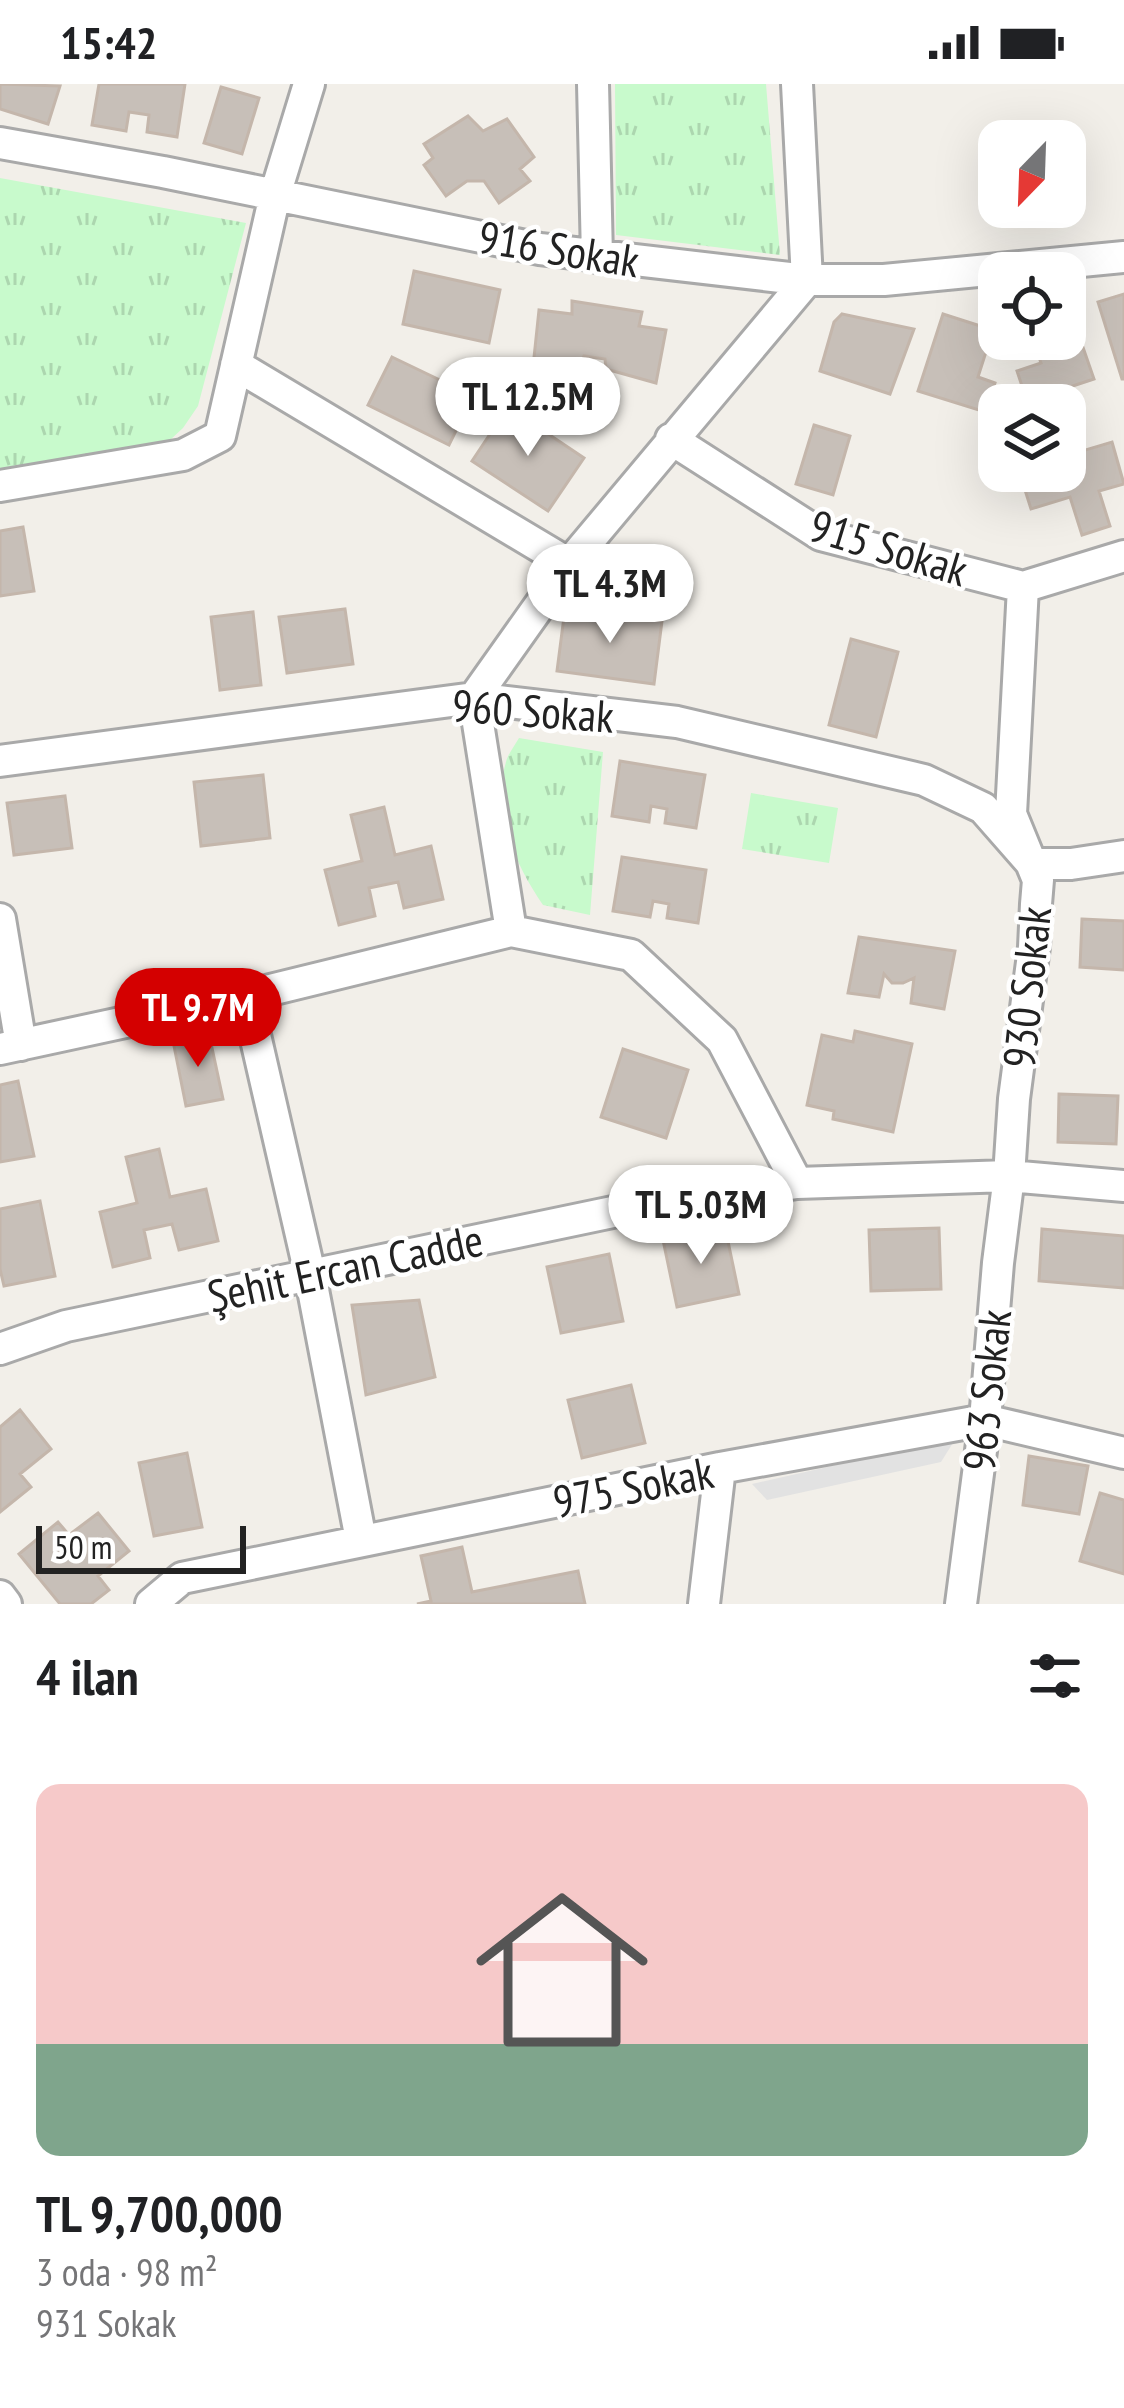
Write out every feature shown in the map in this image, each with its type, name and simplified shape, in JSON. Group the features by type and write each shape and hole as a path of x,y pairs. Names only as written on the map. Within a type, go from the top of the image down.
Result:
{"street":[{"path":"0,486 184,455 220,436 275,194 309,84"},
{"path":"593,84 597,257"},
{"path":"512,931 474,698 568,564 808,280 796,84"},
{"name":"916 Sokak","path":"0,143 540,249 808,280 884,280 1124,256"},
{"path":"236,365 568,564"},
{"name":"915 Sokak","path":"671,439 821,535 1023,587 1124,556"},
{"name":"930 Sokak","path":"1010,1176 1037,880 1011,814 1023,587"},
{"name":"960 Sokak","path":"0,761 474,698 677,722 924,780 983,808 1032,864"},
{"path":"1032,864 1124,856"},
{"path":"0,919 10,1047 512,931 632,955 722,1040 796,1183"},
{"path":"246,996 310,1274 361,1540"},
{"name":"Şehit Ercan Cadde","path":"0,1348 66,1326 310,1274 651,1204 796,1183 1010,1176 1124,1186"},
{"name":"963 Sokak","path":"961,1604 1010,1176"},
{"name":"975 Sokak","path":"151,1604 182,1578 720,1468 985,1420 1124,1453"},
{"path":"704,1604 720,1468"},
{"path":"0,1596 7,1604"}],"green space":[{"path":"615,84 766,84 780,255 616,235"},
{"path":"0,178 246,223 198,406 170,440 80,462 0,474"},
{"path":"519,738 603,752 590,915 543,905 515,856 504,818 502,781"},
{"path":"751,793 838,808 829,863 742,849"}],"shaded area":[{"path":"956,1438 941,1462 767,1500 752,1484"}],"building":[{"path":"0,84 60,86 48,124 0,109"},
{"path":"99,84 185,84 177,137 147,132 149,115 129,112 126,131 92,125"},
{"path":"221,87 259,98 242,154 204,143"},
{"path":"468,116 483,131 507,119 534,157 520,169 530,181 499,203 484,181 467,181 446,196 424,165 433,158 424,144"},
{"path":"414,271 500,290 489,343 403,324"},
{"path":"1124,294 1124,379 1122,379 1098,302"},
{"path":"572,301 642,312 639,326 666,330 656,383 606,369 605,359 584,356 580,364 533,367 539,310 572,314"},
{"path":"842,314 914,329 890,394 820,371 834,322"},
{"path":"943,314 978,325 978,360 983,360 978,377 995,383 978,384 978,410 918,391"},
{"path":"1086,356 1094,379 1079,384 1021,384 1017,371 1041,363 1086,360"},
{"path":"392,357 473,396 449,445 368,405"},
{"path":"508,407 584,458 548,511 472,461"},
{"path":"814,425 850,436 833,495 796,484"},
{"path":"1112,442 1124,484 1099,491 1110,526 1082,535 1070,497 1031,509 1026,492 1086,492 1086,450"},
{"path":"23,527 34,591 0,596 0,531"},
{"path":"345,609 353,664 287,673 279,617"},
{"path":"565,609 662,621 654,684 557,671"},
{"path":"253,612 261,685 220,690 211,617"},
{"path":"851,639 898,652 876,737 829,725"},
{"path":"620,761 705,775 696,828 665,823 667,809 651,806 649,822 612,816"},
{"path":"263,775 270,838 201,846 194,782"},
{"path":"65,796 72,848 14,855 7,803"},
{"path":"384,807 395,855 431,846 443,899 404,908 398,882 369,888 375,916 339,925 325,870 362,861 351,815"},
{"path":"622,857 706,870 698,923 667,918 669,904 653,901 650,917 613,911"},
{"path":"1082,919 1124,921 1124,970 1080,967"},
{"path":"859,937 955,951 944,1009 911,1003 914,978 892,983 884,974 879,997 848,993"},
{"path":"855,1031 912,1044 893,1132 833,1119 834,1111 807,1105 822,1035 853,1042"},
{"path":"209,1034 223,1099 186,1106 173,1041"},
{"path":"623,1049 688,1070 666,1138 601,1117"},
{"path":"18,1081 34,1156 0,1162 0,1085"},
{"path":"1059,1094 1118,1096 1116,1144 1058,1142"},
{"path":"159,1149 170,1197 206,1189 218,1241 179,1250 172,1224 144,1230 150,1258 113,1267 100,1212 137,1203 126,1157"},
{"path":"40,1201 55,1276 4,1286 0,1209"},
{"path":"725,1227 739,1294 677,1307 663,1240"},
{"path":"939,1228 941,1289 871,1291 869,1230"},
{"path":"1042,1229 1124,1236 1124,1288 1039,1281"},
{"path":"609,1254 623,1321 561,1333 547,1267"},
{"path":"419,1300 435,1377 366,1395 352,1305"},
{"path":"631,1385 645,1443 582,1458 568,1400"},
{"path":"20,1410 51,1449 20,1474 31,1487 0,1512 0,1427"},
{"path":"187,1453 202,1527 154,1536 139,1463"},
{"path":"1029,1456 1088,1466 1079,1514 1023,1505"},
{"path":"1100,1493 1124,1500 1124,1574 1080,1561"},
{"path":"98,1513 129,1551 98,1576 109,1590 91,1604 60,1604 19,1554 58,1522 69,1535"},
{"path":"462,1547 472,1592 578,1571 585,1604 417,1604 431,1601 421,1556"}]}
